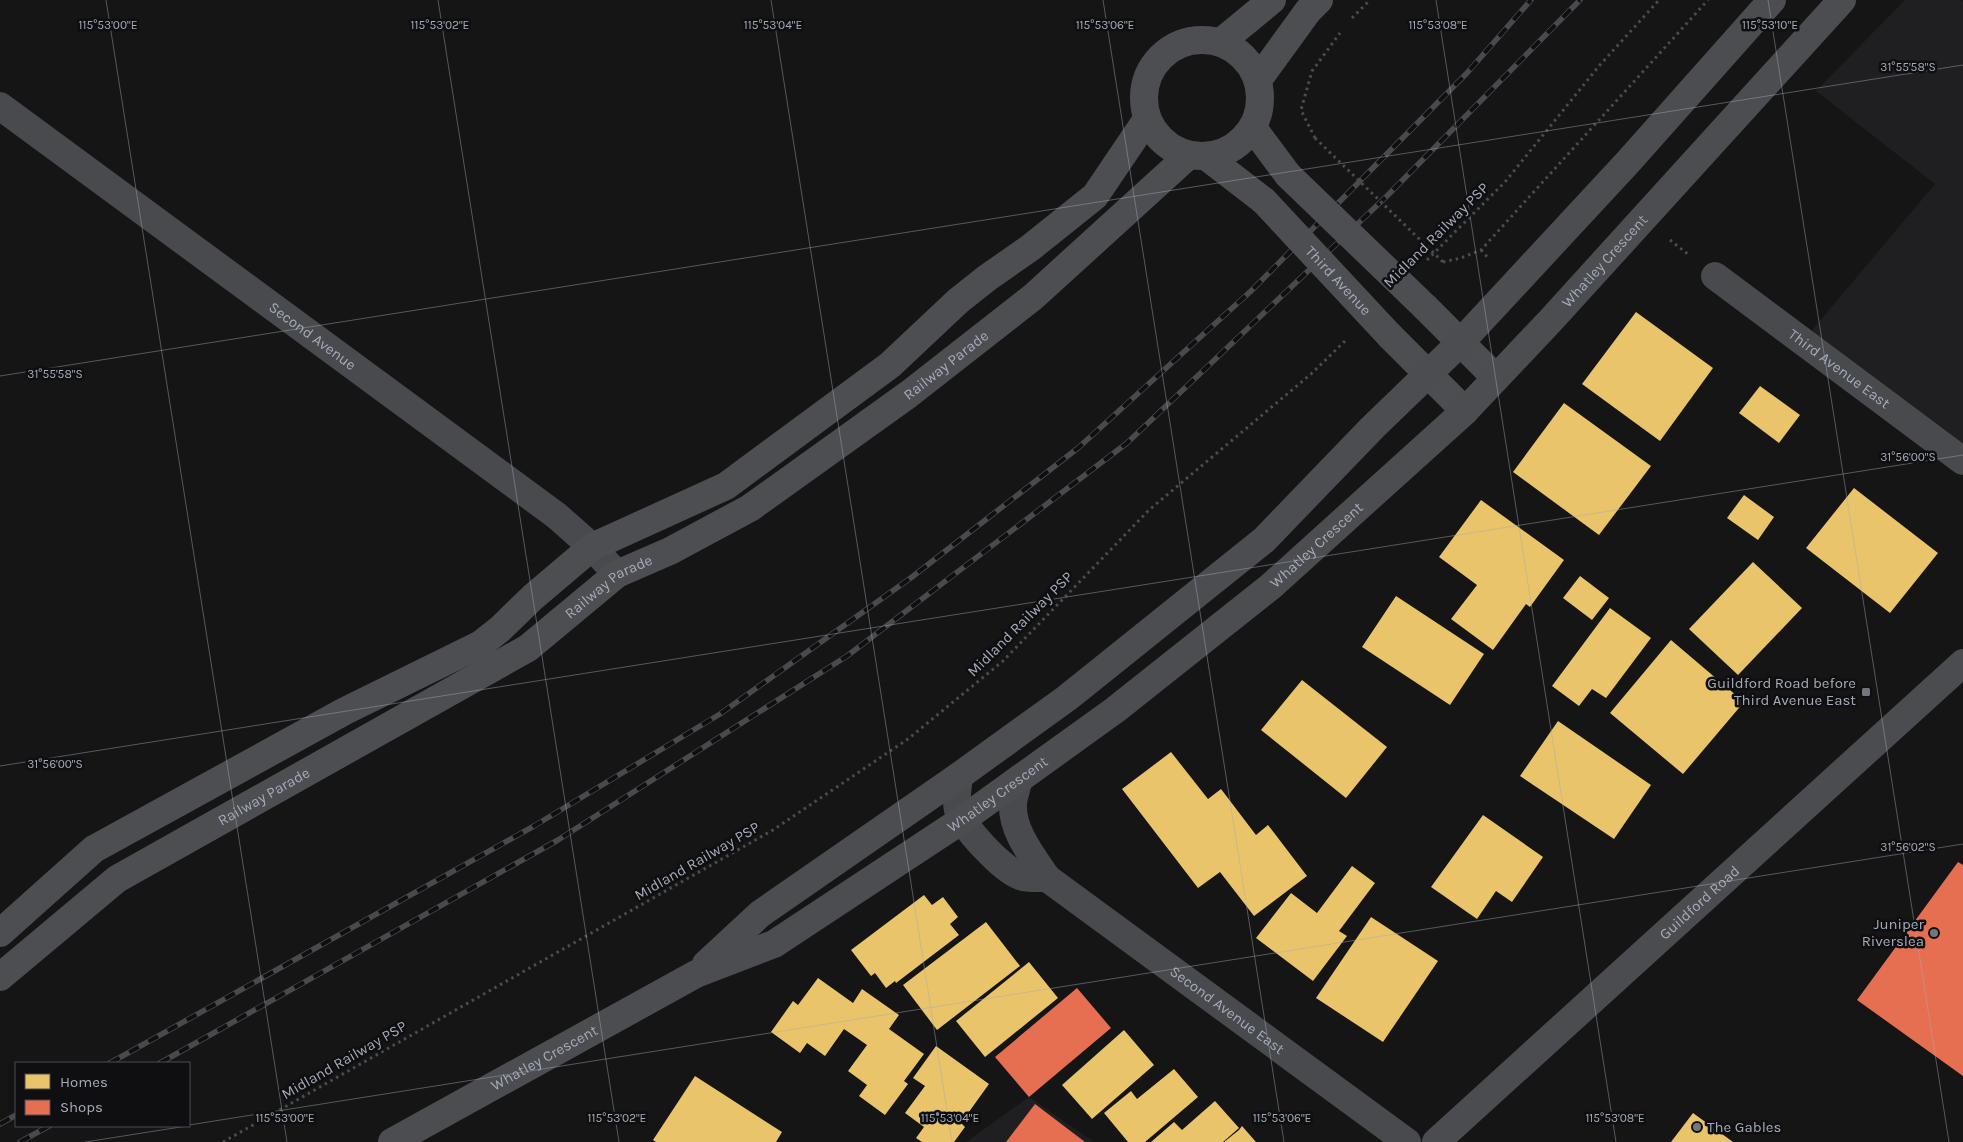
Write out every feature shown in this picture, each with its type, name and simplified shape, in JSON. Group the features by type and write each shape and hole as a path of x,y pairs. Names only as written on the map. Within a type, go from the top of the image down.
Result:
{"highway":[{"name":"Guildford Road","path":"1436,1142 1963,663"}],"main road":[{"name":"Whatley Crescent","path":"696,974 760,914 959,776 1066,698 1264,540 1372,428 1460,343 1628,162 1772,0"},
{"name":"Whatley Crescent","path":"392,1142 696,974 774,944 962,820 1114,710 1270,587 1377,492 1465,410 1842,0"}],"street":[{"path":"1220,42 1272,0"},
{"path":"1258,80 1308,11 1319,0"},
{"path":"1202,40 1220,42 1237,51 1250,64 1258,80 1261,97 1259,113 1253,128 1241,142 1225,152 1198,156 1171,148 1156,135 1147,119 1143,101 1146,82 1154,65 1166,52 1184,42 1202,40"},
{"name":"Second Avenue","path":"0,106 549,511 592,547 617,574"},
{"path":"0,933 94,849 344,711 481,644 592,547 726,486 890,365 958,301 1030,248 1095,196 1147,119"},
{"path":"1253,128 1288,175 1496,378"},
{"name":"Third Avenue","path":"1198,156 1264,201 1390,336 1465,410"},
{"name":"Railway Parade","path":"0,978 118,879 528,648 617,574 670,551 750,508 910,394 1033,296 1198,156"},
{"name":"Third Avenue East","path":"1715,276 1963,461"},
{"path":"959,776 956,796 962,820 993,856 1021,877 1047,878"},
{"name":"Second Avenue East","path":"1019,779 1013,804 1015,820 1025,844 1047,878 1407,1142"}],"path":[{"path":"1349,20 1370,0"},
{"name":"Midland Railway PSP","path":"1422,265 1505,182 1599,66 1659,0"},
{"path":"1344,28 1312,71 1301,110 1315,138 1443,262 1461,258 1481,250 1708,0"},
{"name":"Midland Railway PSP","path":"224,1142 773,830 908,739 1003,661 1149,510 1312,374 1353,333"}],"shaded area":[{"path":"1905,0 1961,0 1963,2 1963,461 1803,341 1935,184 1816,91"},
{"path":"1029,1097 1094,1142 966,1142"}],"building: Homes":[{"path":"1636,312 1713,368 1660,441 1582,384"},
{"path":"1760,386 1800,415 1779,443 1739,413"},
{"path":"1564,403 1651,466 1599,535 1513,472"},
{"path":"1854,488 1938,553 1890,613 1806,548"},
{"path":"1744,495 1774,517 1758,540 1727,518"},
{"path":"1481,500 1564,560 1530,607 1526,604 1493,650 1451,619 1477,585 1439,557"},
{"path":"1753,562 1802,608 1738,675 1689,629"},
{"path":"1580,576 1609,598 1592,620 1563,598"},
{"path":"1396,596 1484,654 1450,705 1362,647"},
{"path":"1610,608 1651,638 1606,698 1592,689 1579,706 1552,686"},
{"path":"1671,640 1744,702 1683,774 1610,713"},
{"path":"1302,680 1387,747 1346,798 1261,730"},
{"path":"1558,721 1651,785 1614,839 1520,776"},
{"path":"1171,752 1208,799 1221,789 1256,835 1268,825 1307,876 1254,916 1220,872 1198,888 1122,789"},
{"path":"1483,815 1543,857 1512,902 1496,891 1477,919 1431,887"},
{"path":"1352,866 1375,883 1339,931 1347,936 1313,981 1256,938 1291,893 1317,913"},
{"path":"924,895 932,905 943,897 958,917 950,924 959,935 896,983 895,981 886,988 875,973 871,976 851,950"},
{"path":"1371,917 1438,961 1383,1042 1316,998"},
{"path":"986,922 1020,966 937,1030 903,985"},
{"path":"1029,962 1058,998 985,1057 956,1021"},
{"path":"818,978 853,1003 862,989 899,1015 889,1029 924,1054 904,1081 908,1084 885,1115 859,1096 867,1085 848,1071 867,1045 844,1029 825,1056 807,1043 800,1053 771,1032 793,1001 798,1005"},
{"path":"1124,1030 1154,1065 1092,1119 1062,1085"},
{"path":"936,1046 989,1084 961,1123 965,1127 954,1142 922,1142 916,1138 924,1127 905,1113 925,1086 913,1078"},
{"path":"1174,1069 1198,1097 1145,1142 1128,1142 1104,1113 1131,1091 1137,1099"},
{"path":"695,1076 782,1132 776,1142 656,1142 653,1140"},
{"path":"1215,1101 1239,1128 1223,1142 1151,1142 1174,1122 1182,1130"},
{"name":"The Gables","path":"1693,1113 1733,1142 1671,1142"},
{"path":"1242,1126 1256,1142 1224,1142 1239,1130"}],"building: Shops":[{"name":"Juniper Riverslea","path":"1958,862 1963,865 1963,1076 1857,1000"},
{"path":"1077,988 1111,1028 1029,1097 995,1057"},
{"path":"1035,1104 1085,1142 1006,1142"}],"railway":[{"path":"112,1062 534,826 720,714 912,577 1078,448 1251,291 1467,73 1531,0"},
{"path":"162,1062 558,840 847,656 1127,443 1388,195 1580,0"},
{"path":"0,1124 15,1116"},
{"path":"20,1142 47,1127"}],"place":[{"name":"Guildford Road before Third Avenue East","path":"1866,692"},
{"name":"Juniper Riverslea","path":"1934,933"},
{"name":"The Gables","path":"1697,1127"}]}
